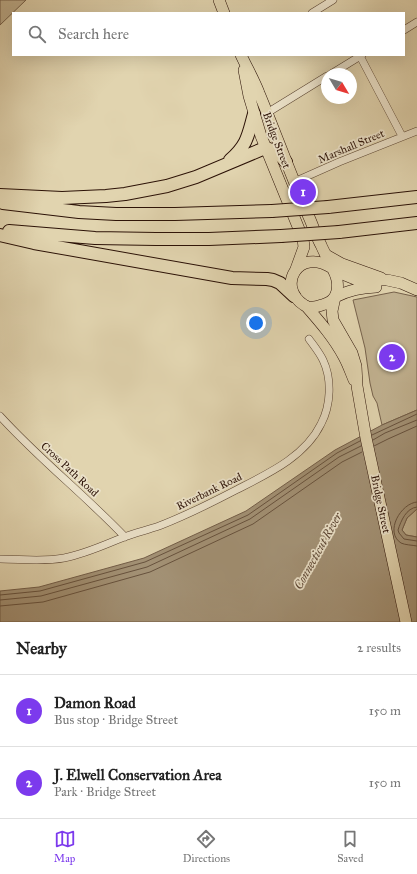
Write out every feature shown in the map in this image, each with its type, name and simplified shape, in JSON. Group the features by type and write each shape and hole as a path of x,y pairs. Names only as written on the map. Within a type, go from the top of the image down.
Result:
{"highway":[{"path":"222,166 232,158 244,144 251,129 254,114"},
{"path":"0,195 62,198 125,194 167,186 196,177 265,148 276,151 286,162"},
{"path":"0,203 79,212 116,214 188,214 328,207 417,197"},
{"path":"0,230 95,238 222,239 339,232 417,223"},
{"path":"0,235 34,243 232,278 273,280 280,283 294,296"}],"main road":[{"path":"219,0 224,12"},
{"name":"Bridge Street","path":"242,56 259,92 320,244 333,270"},
{"name":"Bridge Street","path":"242,56 249,96 265,148 303,239 304,247 296,269"},
{"path":"326,255 342,264 387,280 401,283 417,291"},
{"path":"333,270 337,277 338,288 330,302 315,307 306,306 294,296 291,285 292,278 296,269 304,263 322,263 333,270 357,280 387,280"},
{"path":"334,297 346,291 364,288 384,287 417,291"},
{"name":"Bridge Street","path":"334,297 332,311 333,320 347,344 356,366 357,386 368,445 406,622"},
{"name":"Bridge Street","path":"306,306 325,328 340,349 346,359 357,386"}],"street":[{"path":"314,12 333,0"},
{"path":"405,29 417,22"},
{"path":"340,68 361,56 402,136"},
{"path":"267,113 321,80"},
{"name":"Marshall Street","path":"294,182 339,162 417,131"},
{"name":"Riverbank Road","path":"0,559 40,560 64,558 87,552 167,523 221,498 273,470 296,454 304,447 321,424 328,399 329,390 323,359 309,339"},
{"name":"Cross Path Road","path":"0,416 39,457 125,537"}],"shaded area":[{"path":"0,0 26,0 12,12 0,25"},
{"path":"394,292 417,297 417,410 382,425 377,403 373,396 365,348 353,300"},
{"path":"417,509 417,537 406,535 402,530 407,518"}],"water":[{"name":"Connecticut River","path":"417,410 417,509 407,518 402,530 406,535 417,537 417,622 0,622 0,591 39,587 144,558 246,511 335,450 382,425"}],"place":[{"name":"Damon Road","path":"303,192"},
{"name":"J. Elwell Conservation Area","path":"392,357"}]}
